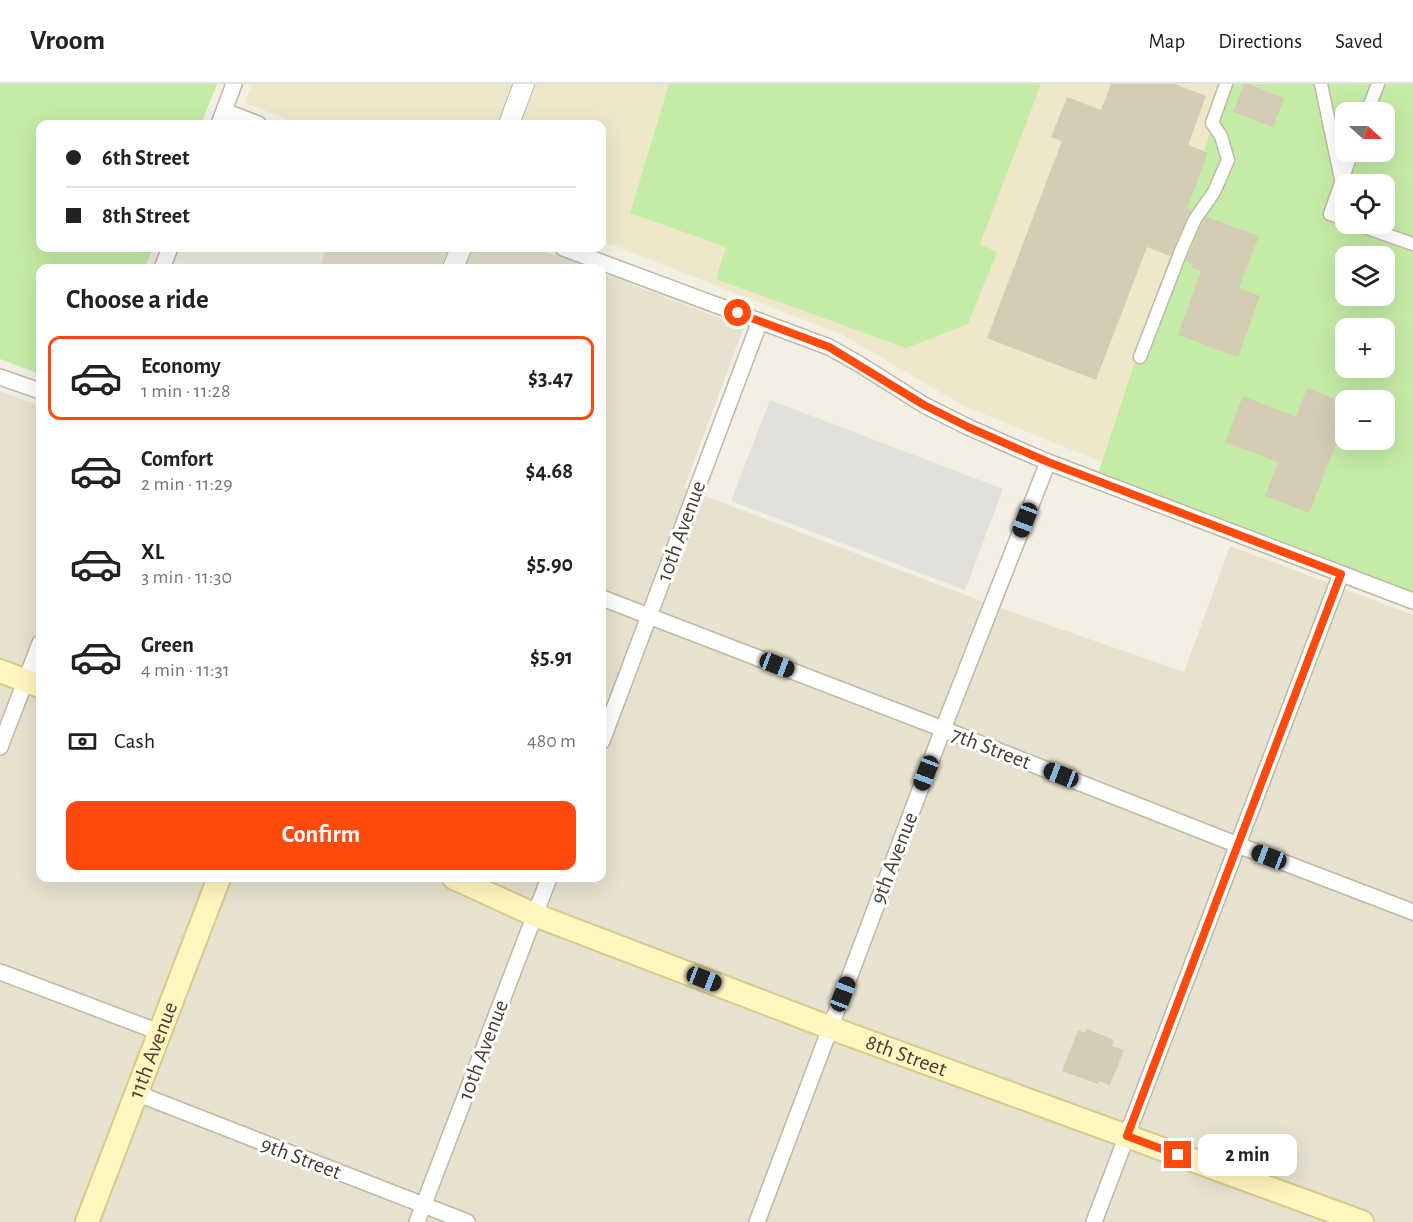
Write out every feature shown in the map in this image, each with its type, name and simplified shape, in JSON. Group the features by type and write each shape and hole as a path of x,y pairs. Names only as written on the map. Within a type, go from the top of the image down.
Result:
{"main road":[{"path":"0,671 33,683"},
{"name":"11th Avenue","path":"87,1222 217,882"},
{"name":"8th Street","path":"463,882 535,915 831,1028 1362,1222"}],"street":[{"path":"221,118 234,84"},
{"path":"510,120 524,84"},
{"path":"1140,357 1191,230 1214,192 1228,160 1221,136 1212,123 1226,84"},
{"path":"1321,84 1339,174"},
{"path":"1371,102 1377,84"},
{"path":"1335,198 1329,214 1335,216"},
{"path":"1384,234 1413,244"},
{"path":"574,252 829,347 924,405 1048,462 1413,601"},
{"name":"10th Avenue","path":"606,730 760,321"},
{"path":"0,377 36,390"},
{"name":"9th Avenue","path":"757,1222 943,729 1048,462"},
{"path":"1095,1222 1341,574"},
{"name":"7th Street","path":"606,600 1413,912"},
{"path":"0,747 33,683 36,666"},
{"name":"10th Avenue","path":"417,1222 547,882"},
{"path":"0,972 159,1032"},
{"name":"9th Street","path":"136,1093 467,1222"}],"shaded area":[{"path":"252,84 1413,84 1413,579 1092,458 964,406 843,335 606,243 606,120 290,120 245,103"},
{"path":"325,252 546,252 579,264 321,264"},
{"path":"606,275 744,327 684,488 992,605 1184,672 1230,546 1413,615 1413,1222 0,1222 0,391 36,404 36,882 606,882"},
{"path":"770,400 1003,489 965,590 731,501"}],"green space":[{"path":"0,84 217,84 203,120 36,120 36,252 151,252 147,264 36,264 36,372 0,359"},
{"path":"669,84 1041,84 980,244 997,252 968,324 906,348 716,279 726,247 630,213"},
{"path":"1226,84 1413,84 1413,600 1096,480"}],"building":[{"path":"1111,84 1175,84 1206,96 1188,145 1208,153 1187,209 1191,211 1170,256 1147,247 1096,380 987,338 1062,141 1051,137 1067,97 1101,110"},
{"path":"1244,84 1284,98 1273,127 1233,112"},
{"path":"1207,217 1259,236 1239,288 1260,296 1238,357 1178,335 1201,271 1191,268 1193,264 1186,261 1202,223"},
{"path":"1307,388 1335,399 1335,447 1309,513 1265,496 1278,462 1225,442 1243,396 1296,417"},
{"path":"1087,1029 1114,1040 1112,1046 1124,1050 1110,1085 1099,1081 1098,1084 1062,1071 1078,1030 1085,1033"}],"route":[{"path":"738,313 829,347 924,405 1020,450 1341,574 1127,1136 1178,1155"}]}
